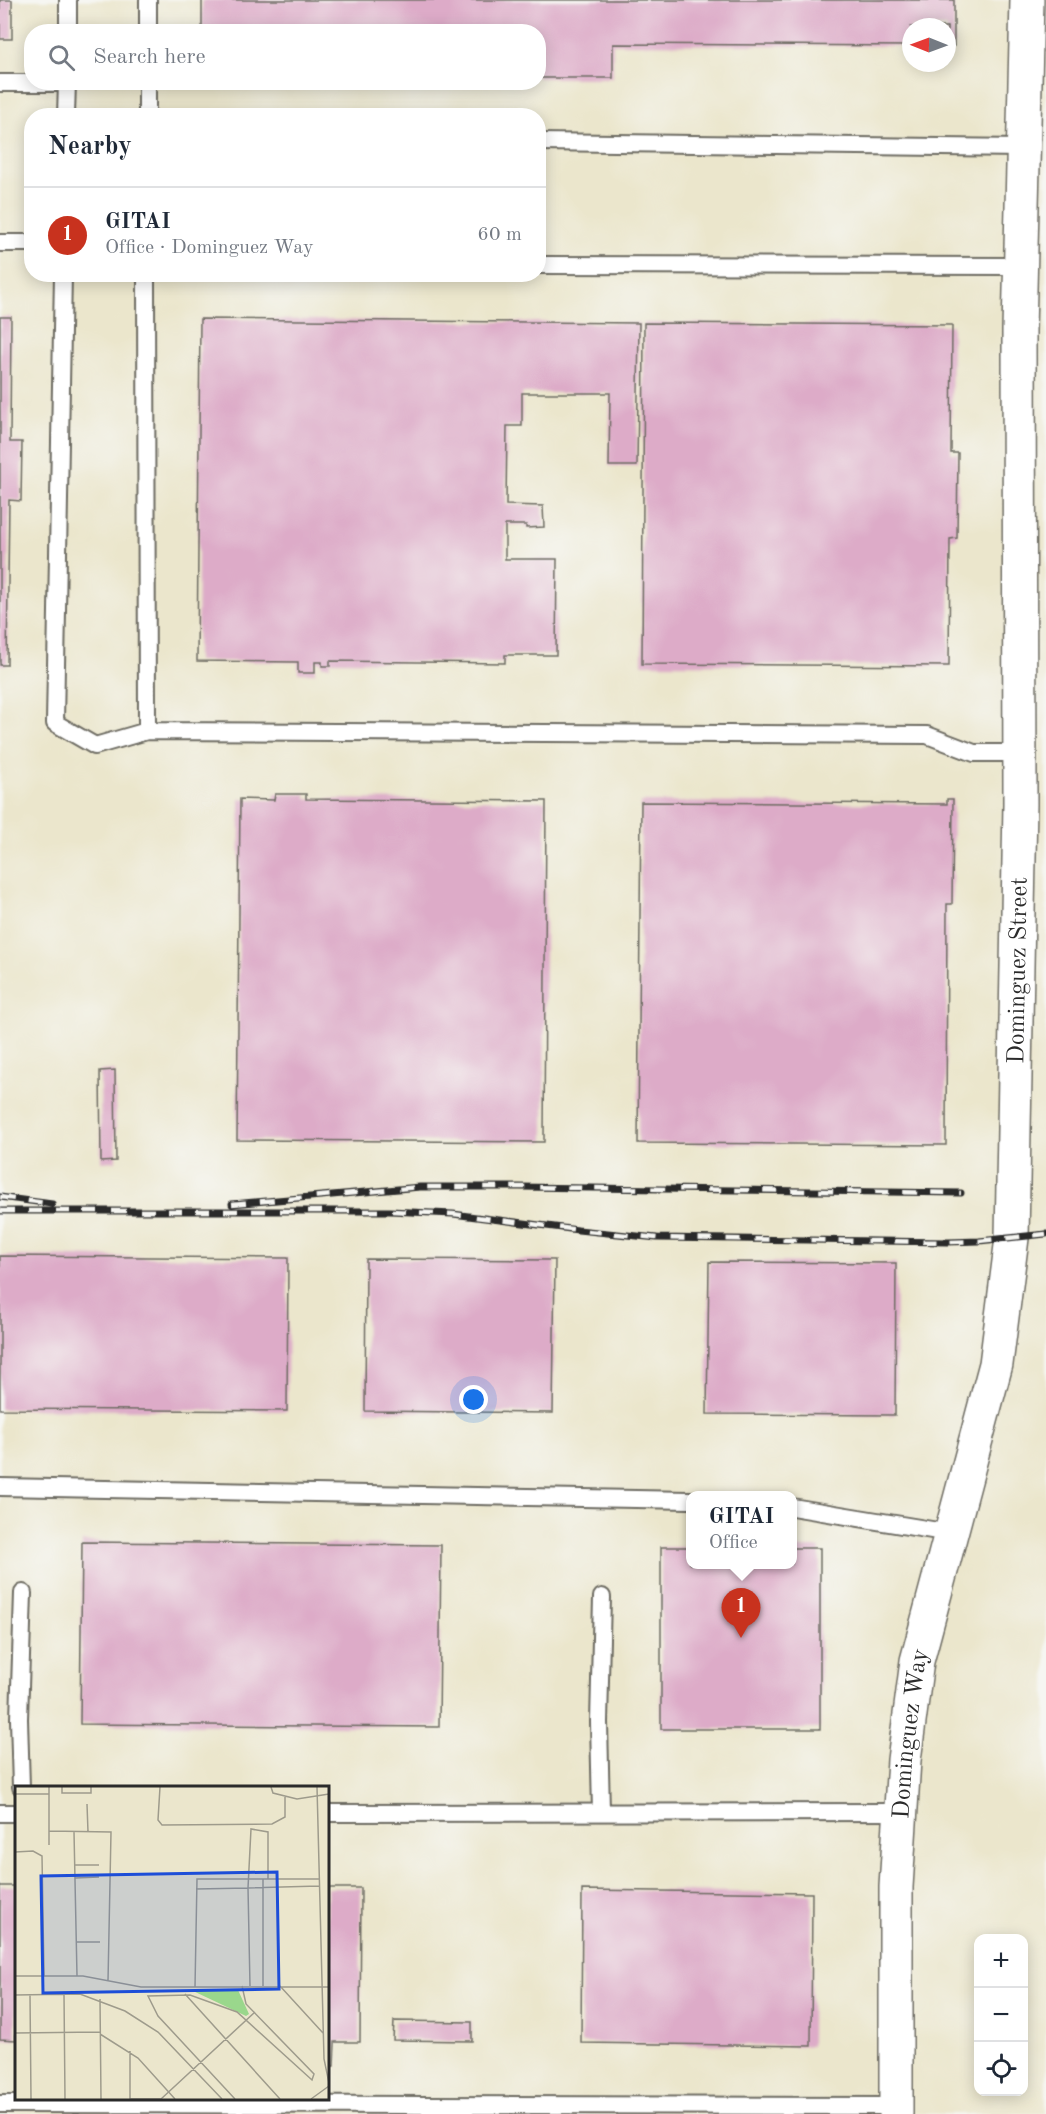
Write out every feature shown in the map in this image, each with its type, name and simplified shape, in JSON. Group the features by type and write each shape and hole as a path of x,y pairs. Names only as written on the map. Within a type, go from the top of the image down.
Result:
{"street":[{"name":"Dominguez Street","path":"996,1364 1012,1238 1033,805 1020,753 1032,330 1021,266 1026,0"},
{"name":"Dominguez Way","path":"896,2110 897,1887 904,1760 917,1661 996,1364"}],"lane":[{"path":"68,0 68,24"},
{"path":"148,0 148,24"},
{"path":"0,82 24,82"},
{"path":"66,108 67,90"},
{"path":"147,90 147,108"},
{"path":"546,142 1023,148"},
{"path":"0,243 24,243"},
{"path":"546,265 1021,266"},
{"path":"63,282 56,723 95,746 147,731 927,735 974,753 1020,753"},
{"path":"146,282 147,731"},
{"path":"0,1486 686,1500"},
{"path":"797,1508 950,1533"},
{"path":"21,1786 19,1719 23,1593"},
{"path":"601,1812 599,1722 602,1597"},
{"path":"328,1813 902,1812"},
{"path":"0,2104 896,2110"}],"building":[{"path":"0,0 12,0 12,39 0,39"},
{"path":"202,0 954,0 954,18 902,18 902,46 613,44 613,78 546,78 546,24 202,24"},
{"path":"0,317 11,317 10,442 22,442 21,501 9,500 7,665 0,665"},
{"path":"200,319 639,323 637,466 609,466 610,393 522,393 522,426 507,426 506,505 543,506 544,527 526,528 526,525 505,525 505,559 557,559 556,655 505,655 505,663 330,661 330,666 322,666 322,662 315,662 315,673 298,673 298,662 197,661"},
{"path":"644,323 952,325 951,453 958,453 957,538 950,539 949,666 642,664"},
{"path":"275,794 306,794 306,799 546,801 544,1142 237,1140 240,799 274,800"},
{"path":"947,799 953,799 952,904 947,904 946,1145 638,1143 641,802 947,804"},
{"path":"115,1070 116,1161 101,1162 100,1071"},
{"path":"0,1256 288,1258 287,1411 0,1409"},
{"path":"366,1259 555,1260 553,1413 365,1411"},
{"path":"709,1262 896,1263 895,1415 707,1414"},
{"path":"82,1542 441,1545 439,1727 80,1724"},
{"path":"661,1547 686,1547 686,1569 797,1569 797,1548 820,1548 820,1729 661,1729"},
{"path":"0,1886 15,1886 15,2040 0,2039"},
{"path":"328,1888 361,1888 360,2042 335,2042 334,2066 328,2066"},
{"path":"582,1890 812,1893 811,2046 581,2043"},
{"path":"394,2021 472,2022 472,2041 393,2040"}],"railway":[{"path":"232,1204 420,1187 961,1193"},
{"path":"0,1197 52,1204"},
{"path":"0,1211 390,1211 453,1214 657,1238 948,1242 1046,1234"}],"place":[{"name":"GITAI","path":"741,1638"}]}
